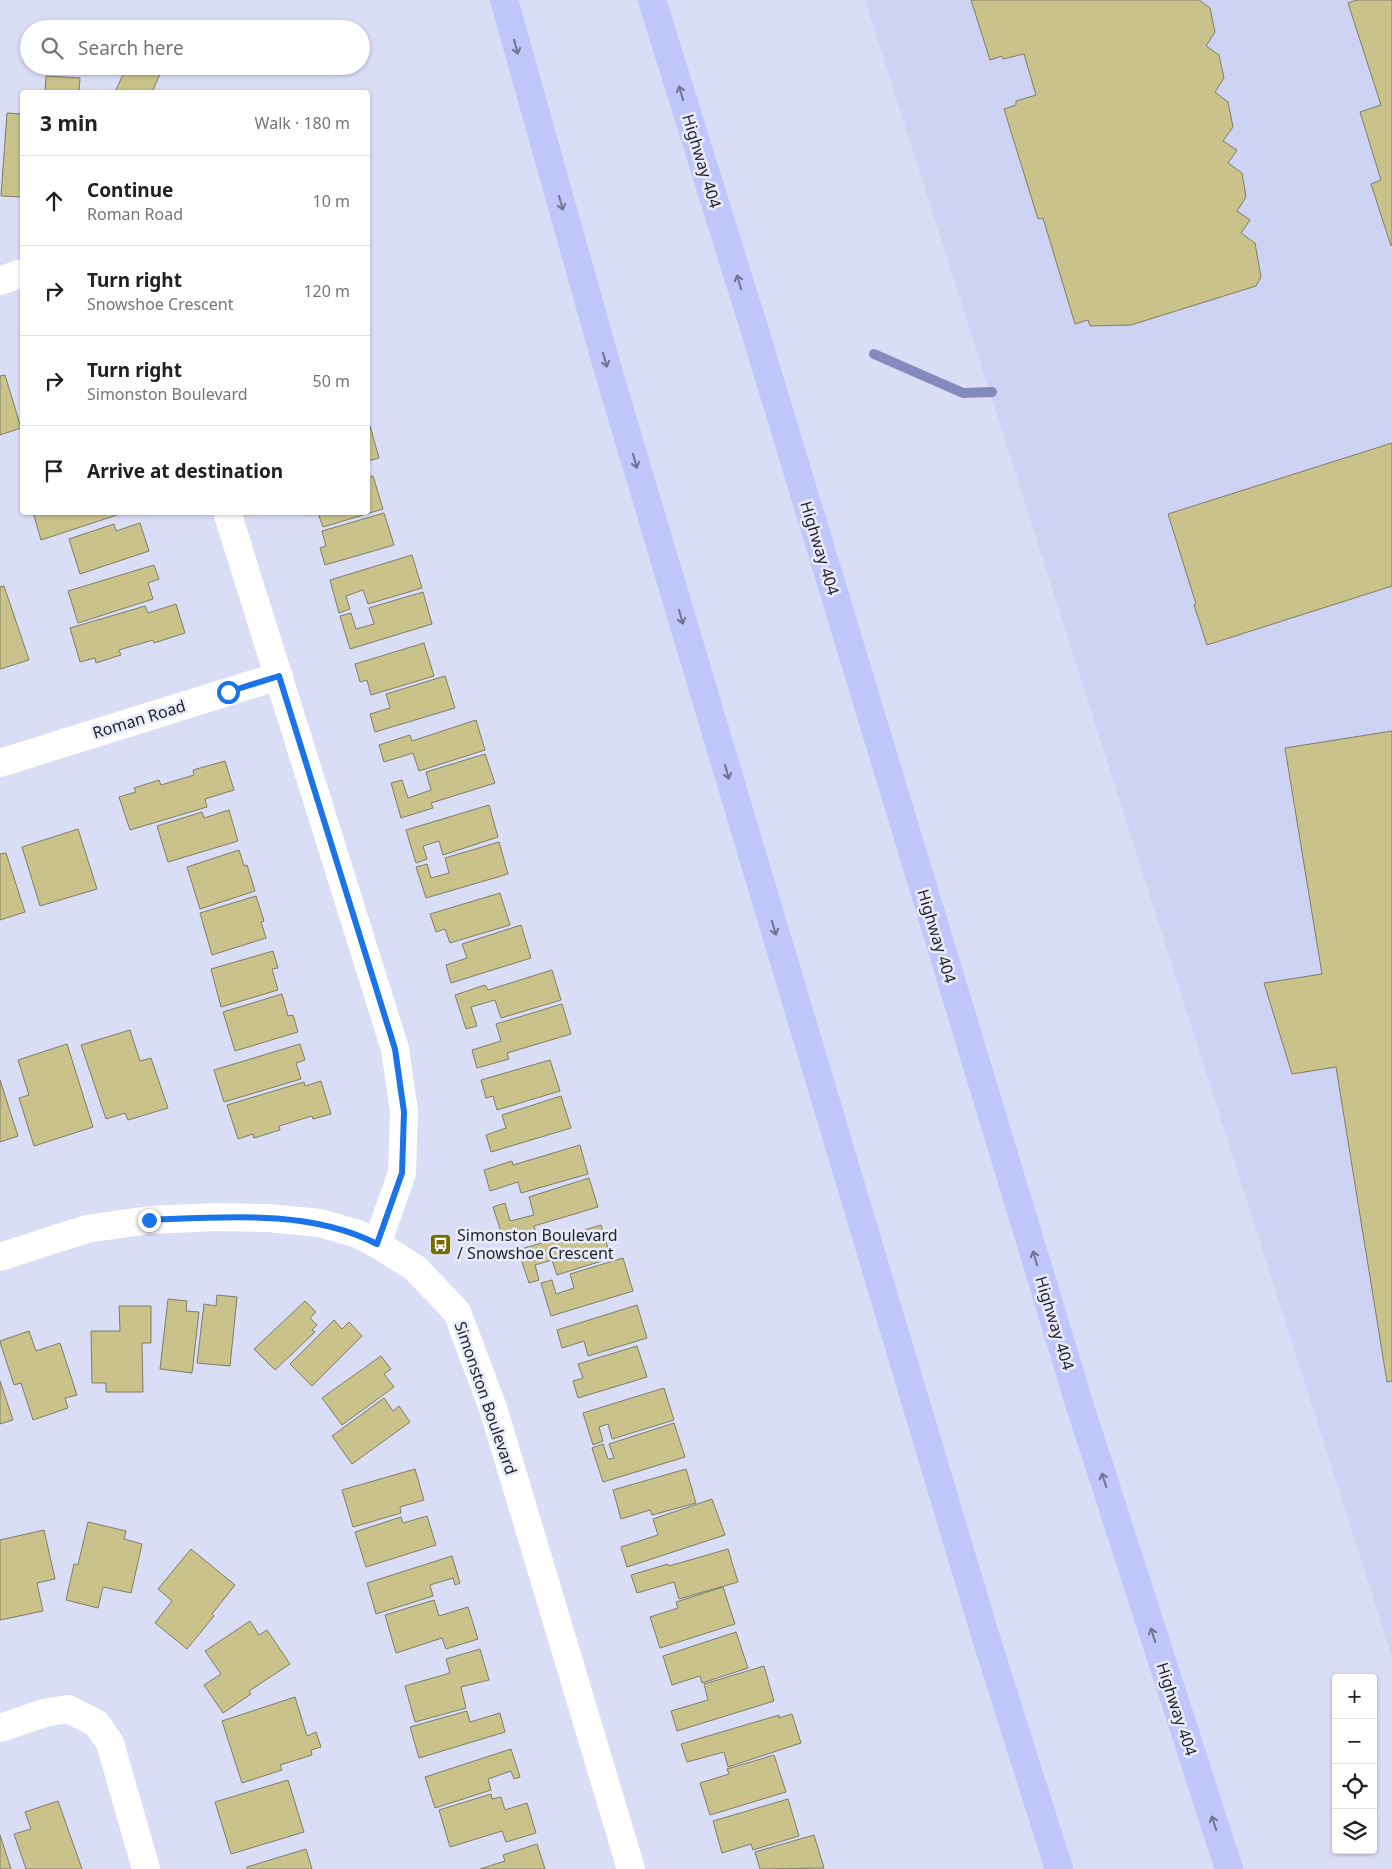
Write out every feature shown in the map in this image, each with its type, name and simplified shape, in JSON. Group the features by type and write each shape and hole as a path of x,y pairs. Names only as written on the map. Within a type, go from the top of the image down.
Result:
{"highway":[{"path":"504,0 608,370 743,826 986,1638 1059,1869"},
{"name":"Highway 404","path":"652,0 754,328 1079,1403 1229,1869"}],"street":[{"path":"0,281 20,275"},
{"path":"228,515 395,1049 404,1112 402,1173 377,1244"},
{"name":"Roman Road","path":"0,763 279,676"},
{"name":"Simonston Boulevard","path":"0,1258 87,1229 149,1220 216,1217 268,1218 320,1224 358,1234 415,1268 457,1312 493,1408 631,1869"},
{"path":"0,1728 44,1713 68,1709 96,1723 110,1743 146,1869"}],"shaded area":[{"path":"865,0 1392,0 1392,1657"}],"building":[{"path":"971,0 1199,0 1210,8 1215,32 1206,46 1219,55 1224,78 1215,92 1228,102 1233,127 1223,141 1237,150 1228,163 1242,173 1246,197 1237,211 1250,220 1241,233 1255,243 1261,277 1256,286 1131,325 1090,326 1088,320 1075,324 1043,218 1038,219 1004,109 1016,105 1016,101 1036,95 1024,54 1003,59 1002,56 990,60"},
{"path":"1357,0 1392,0 1391,246 1371,184 1381,180 1360,112 1381,105 1348,3"},
{"path":"123,75 160,75 153,90 116,90"},
{"path":"46,76 80,78 79,90 45,90"},
{"path":"7,113 20,114 20,197 1,196"},
{"path":"5,375 20,428 0,435 0,376"},
{"path":"370,426 379,458 370,460"},
{"path":"1392,443 1392,586 1207,645 1168,514"},
{"path":"373,476 383,509 370,513 370,477"},
{"path":"384,513 394,545 325,565 320,548 326,546 322,531"},
{"path":"34,515 117,515 41,540"},
{"path":"319,515 363,515 323,527"},
{"path":"140,523 149,551 80,574 69,539 114,524 116,531"},
{"path":"412,555 422,588 368,604 363,590 346,596 350,609 339,613 330,580"},
{"path":"154,565 159,579 148,583 153,599 78,623 68,591"},
{"path":"4,586 29,660 0,669 0,587"},
{"path":"423,592 432,624 350,649 340,616 351,613 356,629 374,624 369,608"},
{"path":"176,604 185,633 154,643 153,640 119,650 121,655 96,663 95,658 80,662 70,628 145,606 148,613"},
{"path":"424,643 434,676 371,695 367,680 360,682 355,664"},
{"path":"445,676 455,708 375,732 370,714 390,708 386,694"},
{"path":"476,720 485,750 419,771 413,753 384,762 379,745 410,735 412,741"},
{"path":"1392,731 1392,1381 1387,1382 1336,1067 1292,1074 1264,983 1322,974 1285,748"},
{"path":"485,754 495,783 431,803 433,808 401,818 391,783 402,780 408,798 431,790 426,772"},
{"path":"225,761 234,790 205,799 207,807 130,830 119,797 136,792 134,788 159,780 161,785 194,775 193,770"},
{"path":"489,805 498,837 443,855 439,841 423,846 427,859 416,863 406,830"},
{"path":"229,810 238,841 168,862 157,826 202,812 204,818"},
{"path":"78,829 97,889 40,906 22,847"},
{"path":"499,842 508,874 426,898 416,867 427,864 431,878 449,873 445,858"},
{"path":"239,850 244,866 247,865 255,891 200,909 187,867"},
{"path":"6,853 25,912 0,920 0,854"},
{"path":"500,893 510,925 450,943 445,929 436,932 430,914"},
{"path":"256,896 264,921 261,922 266,938 212,955 200,913"},
{"path":"521,925 531,958 451,983 446,965 467,958 462,944"},
{"path":"273,951 278,968 272,969 278,990 221,1007 211,969"},
{"path":"552,970 561,1000 501,1018 495,1000 471,1007 477,1026 466,1029 455,995 485,985 488,990"},
{"path":"282,994 288,1016 293,1015 298,1032 235,1051 223,1012"},
{"path":"562,1004 571,1034 507,1053 509,1059 477,1068 472,1050 501,1041 496,1024"},
{"path":"130,1030 140,1061 151,1058 168,1108 128,1120 125,1113 106,1119 81,1045"},
{"path":"67,1044 93,1127 34,1146 19,1098 29,1095 18,1060"},
{"path":"300,1044 305,1060 296,1063 301,1079 224,1102 214,1070"},
{"path":"550,1060 560,1091 497,1110 493,1096 486,1098 481,1080"},
{"path":"0,1080 18,1136 0,1142"},
{"path":"321,1081 331,1114 313,1119 312,1116 279,1126 280,1130 254,1138 253,1134 238,1139 227,1105 304,1082 305,1086"},
{"path":"561,1096 571,1128 491,1152 486,1135 506,1128 502,1115"},
{"path":"580,1145 588,1174 521,1193 518,1182 490,1191 484,1170 512,1161 513,1165"},
{"path":"589,1178 598,1207 534,1226 536,1232 504,1241 493,1207 505,1203 510,1221 534,1215 529,1197"},
{"path":"601,1225 611,1258 557,1275 552,1260 535,1265 539,1280 529,1283 518,1250"},
{"path":"623,1258 633,1291 551,1316 541,1283 552,1280 556,1294 574,1288 570,1274"},
{"path":"217,1295 237,1297 230,1366 197,1363 204,1304 216,1306"},
{"path":"168,1299 187,1301 186,1311 199,1312 192,1373 160,1369"},
{"path":"305,1301 316,1312 310,1318 317,1325 312,1330 315,1332 275,1370 254,1349"},
{"path":"637,1305 647,1338 588,1356 584,1341 562,1348 557,1330"},
{"path":"119,1306 151,1306 151,1343 142,1343 143,1392 106,1392 106,1383 92,1383 91,1331 120,1331"},
{"path":"334,1320 342,1329 349,1322 362,1336 312,1386 290,1364"},
{"path":"29,1331 36,1351 60,1343 77,1395 65,1398 68,1408 33,1420 21,1383 14,1385 0,1342"},
{"path":"637,1346 647,1377 578,1398 573,1381 583,1378 578,1364"},
{"path":"381,1356 391,1369 384,1374 394,1387 342,1425 322,1398"},
{"path":"0,1381 13,1420 0,1424"},
{"path":"664,1388 674,1420 612,1439 608,1424 599,1427 603,1441 593,1445 583,1413"},
{"path":"384,1398 393,1411 399,1406 410,1422 352,1464 332,1436"},
{"path":"674,1423 685,1457 603,1482 592,1448 603,1444 608,1459 614,1458 609,1444"},
{"path":"415,1469 424,1500 400,1507 401,1513 353,1527 342,1490"},
{"path":"686,1469 696,1503 652,1515 650,1510 621,1519 613,1490"},
{"path":"712,1499 725,1535 627,1567 621,1547 658,1535 653,1519"},
{"path":"427,1516 436,1545 366,1567 355,1532 401,1517 403,1523"},
{"path":"88,1522 126,1531 124,1539 142,1544 131,1593 103,1587 98,1608 66,1600 74,1564 78,1565"},
{"path":"44,1530 55,1579 37,1583 43,1611 0,1620 0,1540"},
{"path":"191,1549 235,1585 212,1614 214,1616 187,1649 155,1623 172,1601 158,1589"},
{"path":"728,1549 738,1582 679,1599 674,1582 637,1593 631,1575"},
{"path":"452,1556 460,1583 455,1585 453,1578 430,1585 433,1596 376,1614 367,1583"},
{"path":"723,1587 735,1624 660,1648 650,1617 678,1608 676,1602"},
{"path":"434,1600 439,1616 468,1607 478,1639 446,1649 442,1638 396,1653 385,1615"},
{"path":"250,1621 259,1635 267,1630 290,1664 249,1691 251,1694 223,1713 204,1685 221,1674 205,1651"},
{"path":"736,1632 748,1668 702,1683 700,1676 672,1685 663,1656"},
{"path":"480,1649 489,1680 461,1687 466,1708 415,1722 405,1686 450,1673 446,1659"},
{"path":"764,1666 774,1701 677,1731 671,1711 708,1700 704,1684"},
{"path":"295,1697 307,1736 316,1732 321,1747 311,1750 312,1755 280,1765 282,1770 242,1783 222,1721"},
{"path":"467,1711 470,1722 500,1713 505,1732 419,1758 410,1727"},
{"path":"792,1714 801,1743 728,1767 724,1752 687,1762 681,1744 779,1715 779,1718"},
{"path":"511,1749 520,1777 514,1779 511,1771 488,1779 491,1790 435,1808 425,1777"},
{"path":"774,1755 786,1792 710,1815 700,1783 729,1774 727,1769"},
{"path":"288,1780 304,1832 231,1854 215,1802"},
{"path":"491,1794 492,1799 501,1797 505,1810 527,1803 536,1833 506,1842 502,1831 450,1847 439,1810"},
{"path":"788,1799 799,1836 753,1850 751,1844 722,1853 713,1821"},
{"path":"58,1801 82,1869 26,1869 14,1834 31,1829 25,1812"},
{"path":"0,1835 11,1869 0,1869"},
{"path":"814,1835 824,1868 760,1869 755,1852"},
{"path":"537,1844 545,1869 480,1869 505,1861 503,1855"},
{"path":"306,1849 312,1869 247,1869 247,1867"}],"waterway":[{"path":"874,354 963,393 992,392"}],"place":[{"name":"Simonston Boulevard / Snowshoe Crescent","path":"441,1244"}],"route":[{"path":"149,1220 216,1217 268,1218 320,1224 358,1234 377,1244 402,1173 404,1112 395,1049 279,676 228,692"}]}
